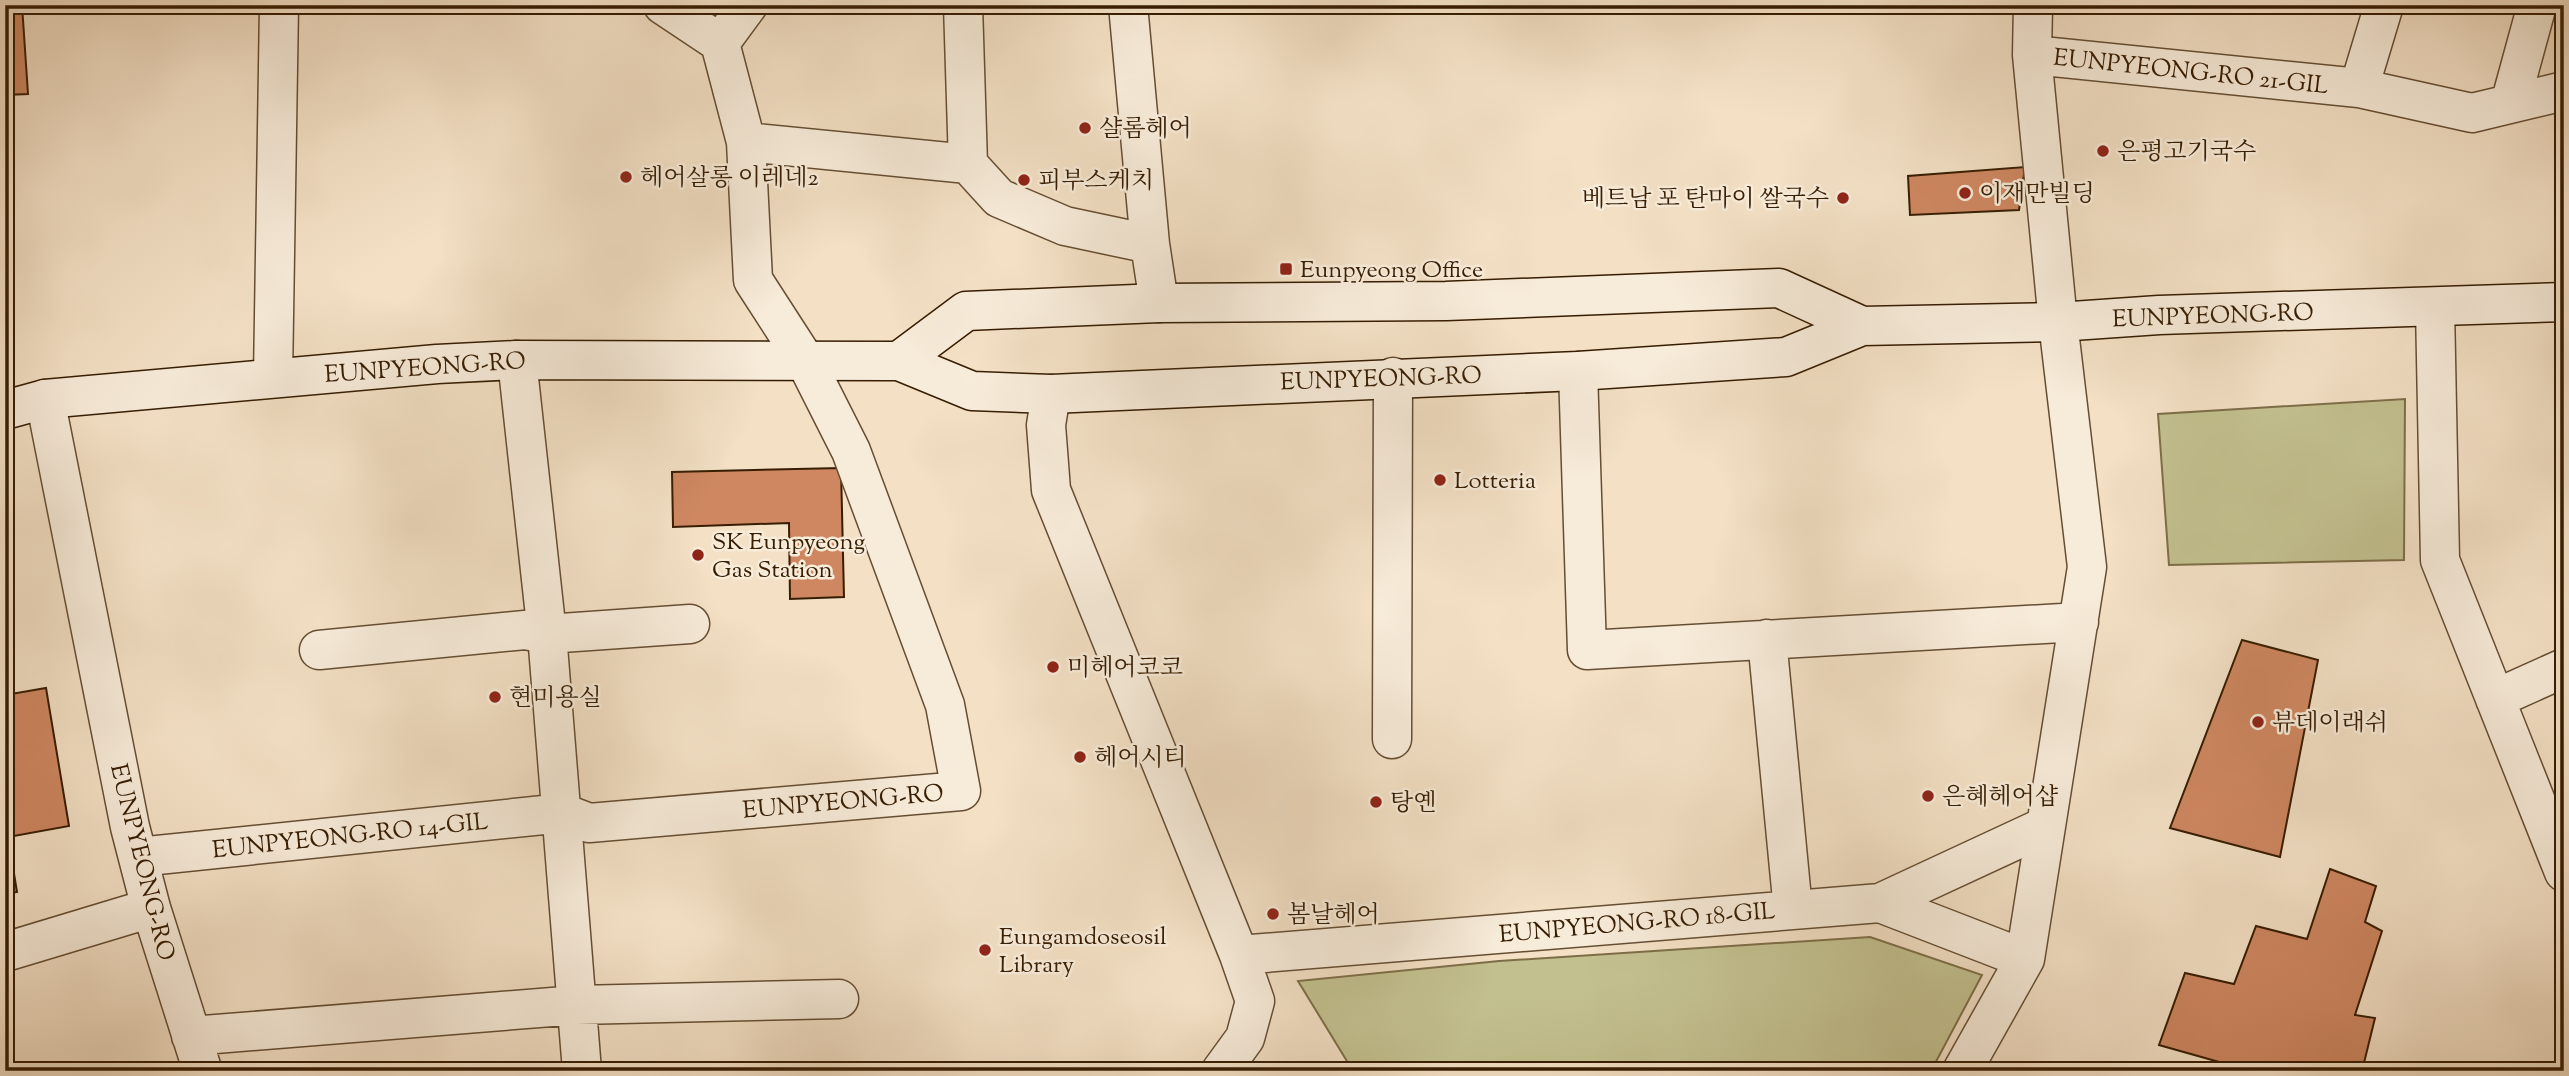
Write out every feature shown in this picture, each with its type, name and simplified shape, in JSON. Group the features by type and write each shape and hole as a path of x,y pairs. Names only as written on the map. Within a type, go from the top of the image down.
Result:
{"street":[{"path":"273,378 279,5"},
{"path":"663,5 720,43 746,142 753,280 806,362"},
{"path":"720,43 748,5"},
{"path":"962,5 968,163 999,198 1065,226 1150,244"},
{"path":"1129,5 1150,244 1158,303"},
{"name":"EUNPYEONG-RO 21-GIL","path":"2033,5 2032,55 2359,88 2472,113 2564,91"},
{"name":"EUNPYEONG-RO 21-GIL","path":"2359,88 2384,5"},
{"path":"2510,104 2537,5"},
{"path":"1962,1071 2025,959 2088,567 2058,322 2032,55"},
{"path":"746,142 968,163"},
{"name":"EUNPYEONG-RO","path":"899,361 965,311 1158,303 1446,300 1779,288 1862,326"},
{"name":"EUNPYEONG-RO","path":"5,410 45,399 437,364 517,360 899,361 972,391 1051,394 1578,371 1786,357 1862,326 2058,322 2564,302"},
{"path":"2435,307 2440,560 2564,872"},
{"path":"517,360 547,634 582,1071"},
{"name":"EUNPYEONG-RO","path":"563,813 589,823 961,792 945,705 851,451 806,362"},
{"path":"1578,371 1587,650 2079,622"},
{"path":"1392,739 1393,377"},
{"path":"5,385 45,399"},
{"path":"1051,394 1046,425 1051,490 1239,955 1255,1001 1245,1038 1221,1071"},
{"name":"EUNPYEONG-RO","path":"45,399 138,858 193,1053"},
{"path":"319,650 525,630 547,634 690,624"},
{"path":"1767,639 1793,910"},
{"path":"2495,699 2564,668"},
{"name":"EUNPYEONG-RO 14-GIL","path":"138,858 563,813"},
{"path":"1880,902 2046,826"},
{"name":"EUNPYEONG-RO 18-GIL","path":"1239,955 1880,902 2025,959"},
{"path":"5,952 151,908"},
{"path":"193,1053 577,1005 839,999"}],"shaded area":[{"path":"2405,399 2404,560 2169,565 2158,414"},
{"path":"1870,937 1982,975 1931,1071 1353,1071 1298,981 1499,961"}],"building":[{"path":"5,5 22,5 28,94 5,95"},
{"name":"이재만빌딩","path":"2025,167 2019,210 1910,215 1908,176"},
{"path":"841,468 844,597 790,599 789,523 673,527 672,472"},
{"path":"2242,640 2318,660 2280,857 2170,828"},
{"path":"46,688 69,826 8,837 17,892 5,894 5,695"},
{"path":"2330,869 2376,886 2365,922 2382,931 2355,1015 2375,1018 2362,1071 2251,1071 2159,1045 2185,973 2234,984 2256,926 2307,939"}],"place":[{"name":"샬롬헤어","path":"1085,128"},
{"name":"은평고기국수","path":"2103,151"},
{"name":"헤어살롱 이레네2","path":"626,177"},
{"name":"피부스케치","path":"1024,180"},
{"name":"이재만빌딩","path":"1965,193"},
{"name":"베트남 포 탄마이 쌀국수","path":"1843,198"},
{"name":"Eunpyeong Office","path":"1286,269"},
{"name":"Lotteria","path":"1440,480"},
{"name":"SK Eunpyeong Gas Station","path":"698,555"},
{"name":"미헤어코코","path":"1053,667"},
{"name":"현미용실","path":"495,697"},
{"name":"뷰데이래쉬","path":"2258,722"},
{"name":"헤어시티","path":"1080,757"},
{"name":"은혜헤어샵","path":"1928,796"},
{"name":"탕옌","path":"1376,802"},
{"name":"봄날헤어","path":"1273,914"},
{"name":"Eungamdoseosil Library","path":"985,950"}]}
